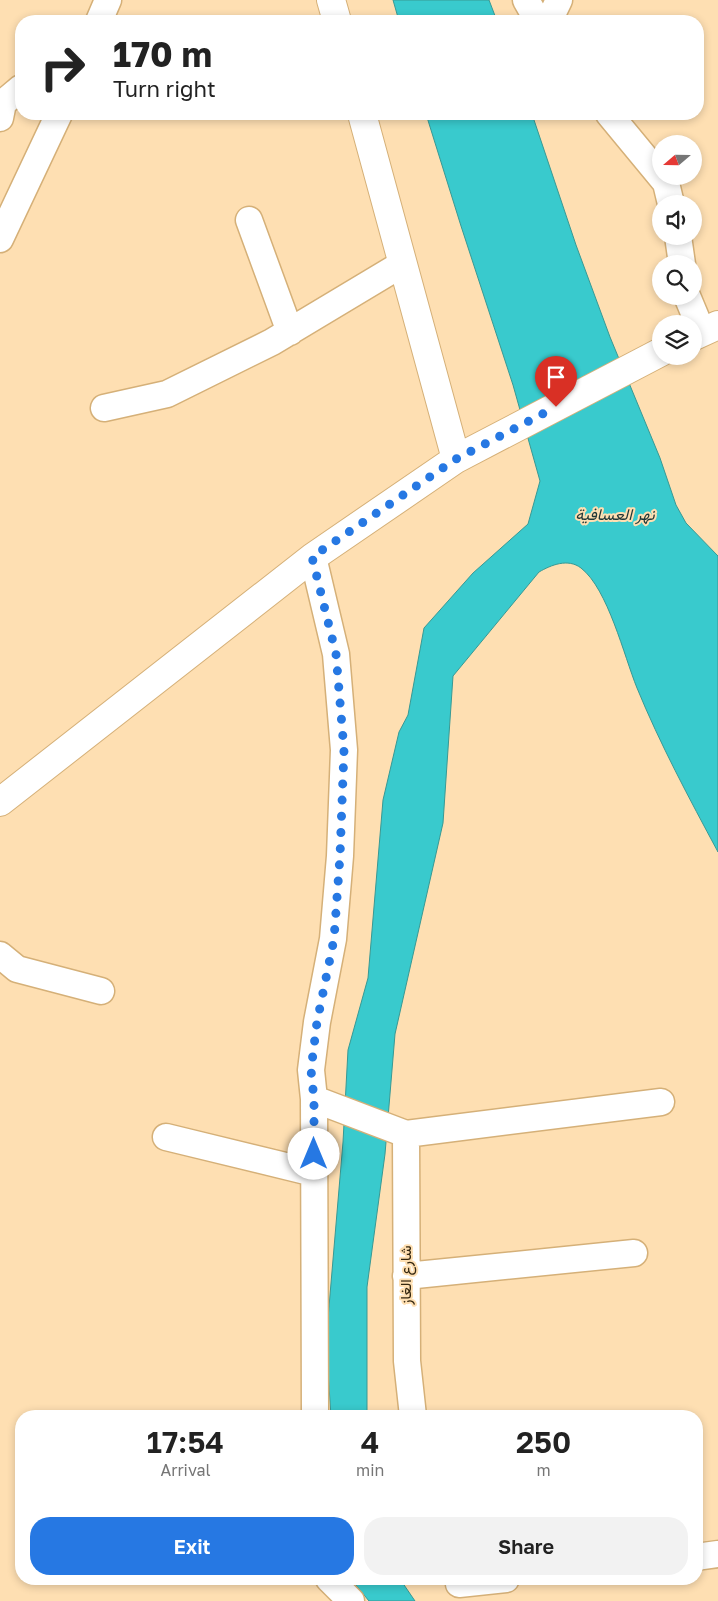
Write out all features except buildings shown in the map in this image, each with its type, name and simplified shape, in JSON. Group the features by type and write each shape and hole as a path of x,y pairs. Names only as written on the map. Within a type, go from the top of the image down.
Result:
{"street":[{"path":"102,15 108,0"},
{"path":"331,0 335,15"},
{"path":"526,0 535,15"},
{"path":"552,15 559,0"},
{"path":"0,118 3,103 15,93"},
{"path":"0,239 56,120"},
{"path":"364,120 456,459"},
{"path":"614,120 666,183 669,195"},
{"path":"249,220 290,332"},
{"path":"104,408 167,394 290,332 402,264"},
{"path":"691,305 704,331"},
{"path":"0,802 312,557 456,459 652,358"},
{"path":"312,557 336,654 344,750 340,856 334,939 317,1022 311,1070 314,1099 315,1410"},
{"path":"0,955 17,969 101,992"},
{"path":"314,1099 406,1134 661,1102"},
{"name":"شارع الغاز","path":"406,1134 407,1361 412,1410"},
{"path":"166,1137 314,1173"},
{"path":"406,1276 634,1253"},
{"path":"703,1556 718,1554"},
{"path":"335,1585 350,1601"},
{"path":"459,1588 475,1585"}],"water":[{"path":"393,0 489,0 495,15 397,15"},
{"name":"نهر العسافية","path":"428,120 534,120 576,245 610,337 660,458 676,505 686,523 718,556 718,852 655,730 607,607 591,578 581,568 571,563 549,567 539,572 453,676 443,823 395,1034 385,1154 367,1287 367,1410 331,1410 326,1342 343,1142 348,1050 368,978 383,800 399,732 408,715 424,628 473,573 528,524 540,481 513,385"},
{"path":"356,1585 404,1585 415,1601 369,1601"}],"route":[{"path":"314,1154 314,1099 311,1070 317,1022 334,939 340,856 344,750 336,654 312,557 456,459 556,407"}]}
